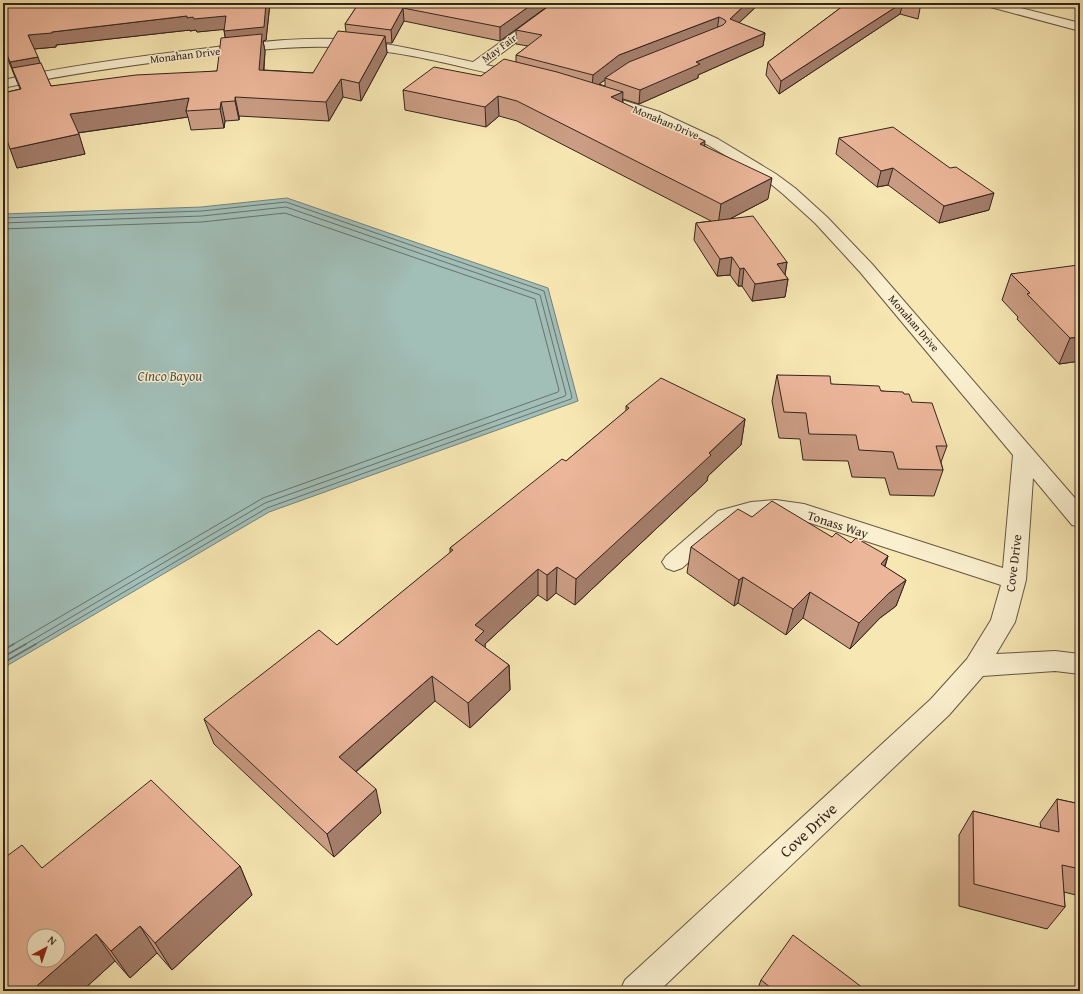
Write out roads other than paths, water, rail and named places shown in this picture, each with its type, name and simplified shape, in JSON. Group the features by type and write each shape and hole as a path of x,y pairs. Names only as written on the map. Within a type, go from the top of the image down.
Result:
{"street":[{"name":"May Fair","path":"475,66 563,3"},
{"path":"986,3 1080,27"},
{"name":"Monahan Drive","path":"3,84 72,70 118,63 185,54 298,43 333,43 375,46 531,79"},
{"name":"Monahan Drive","path":"592,95 655,115 707,139 735,154 789,191 821,220 866,268 1080,519"},
{"name":"Cove Drive","path":"636,991 940,707 976,666 1003,622 1014,580 1024,452"},
{"name":"Tonass Way","path":"674,562 726,517 751,510 776,508 796,510 1014,580"},
{"path":"976,666 1055,661 1080,664"}],"water":[{"name":"Cinco Bayou","path":"287,198 548,288 578,401 269,512 3,668 3,214 201,207"}]}
